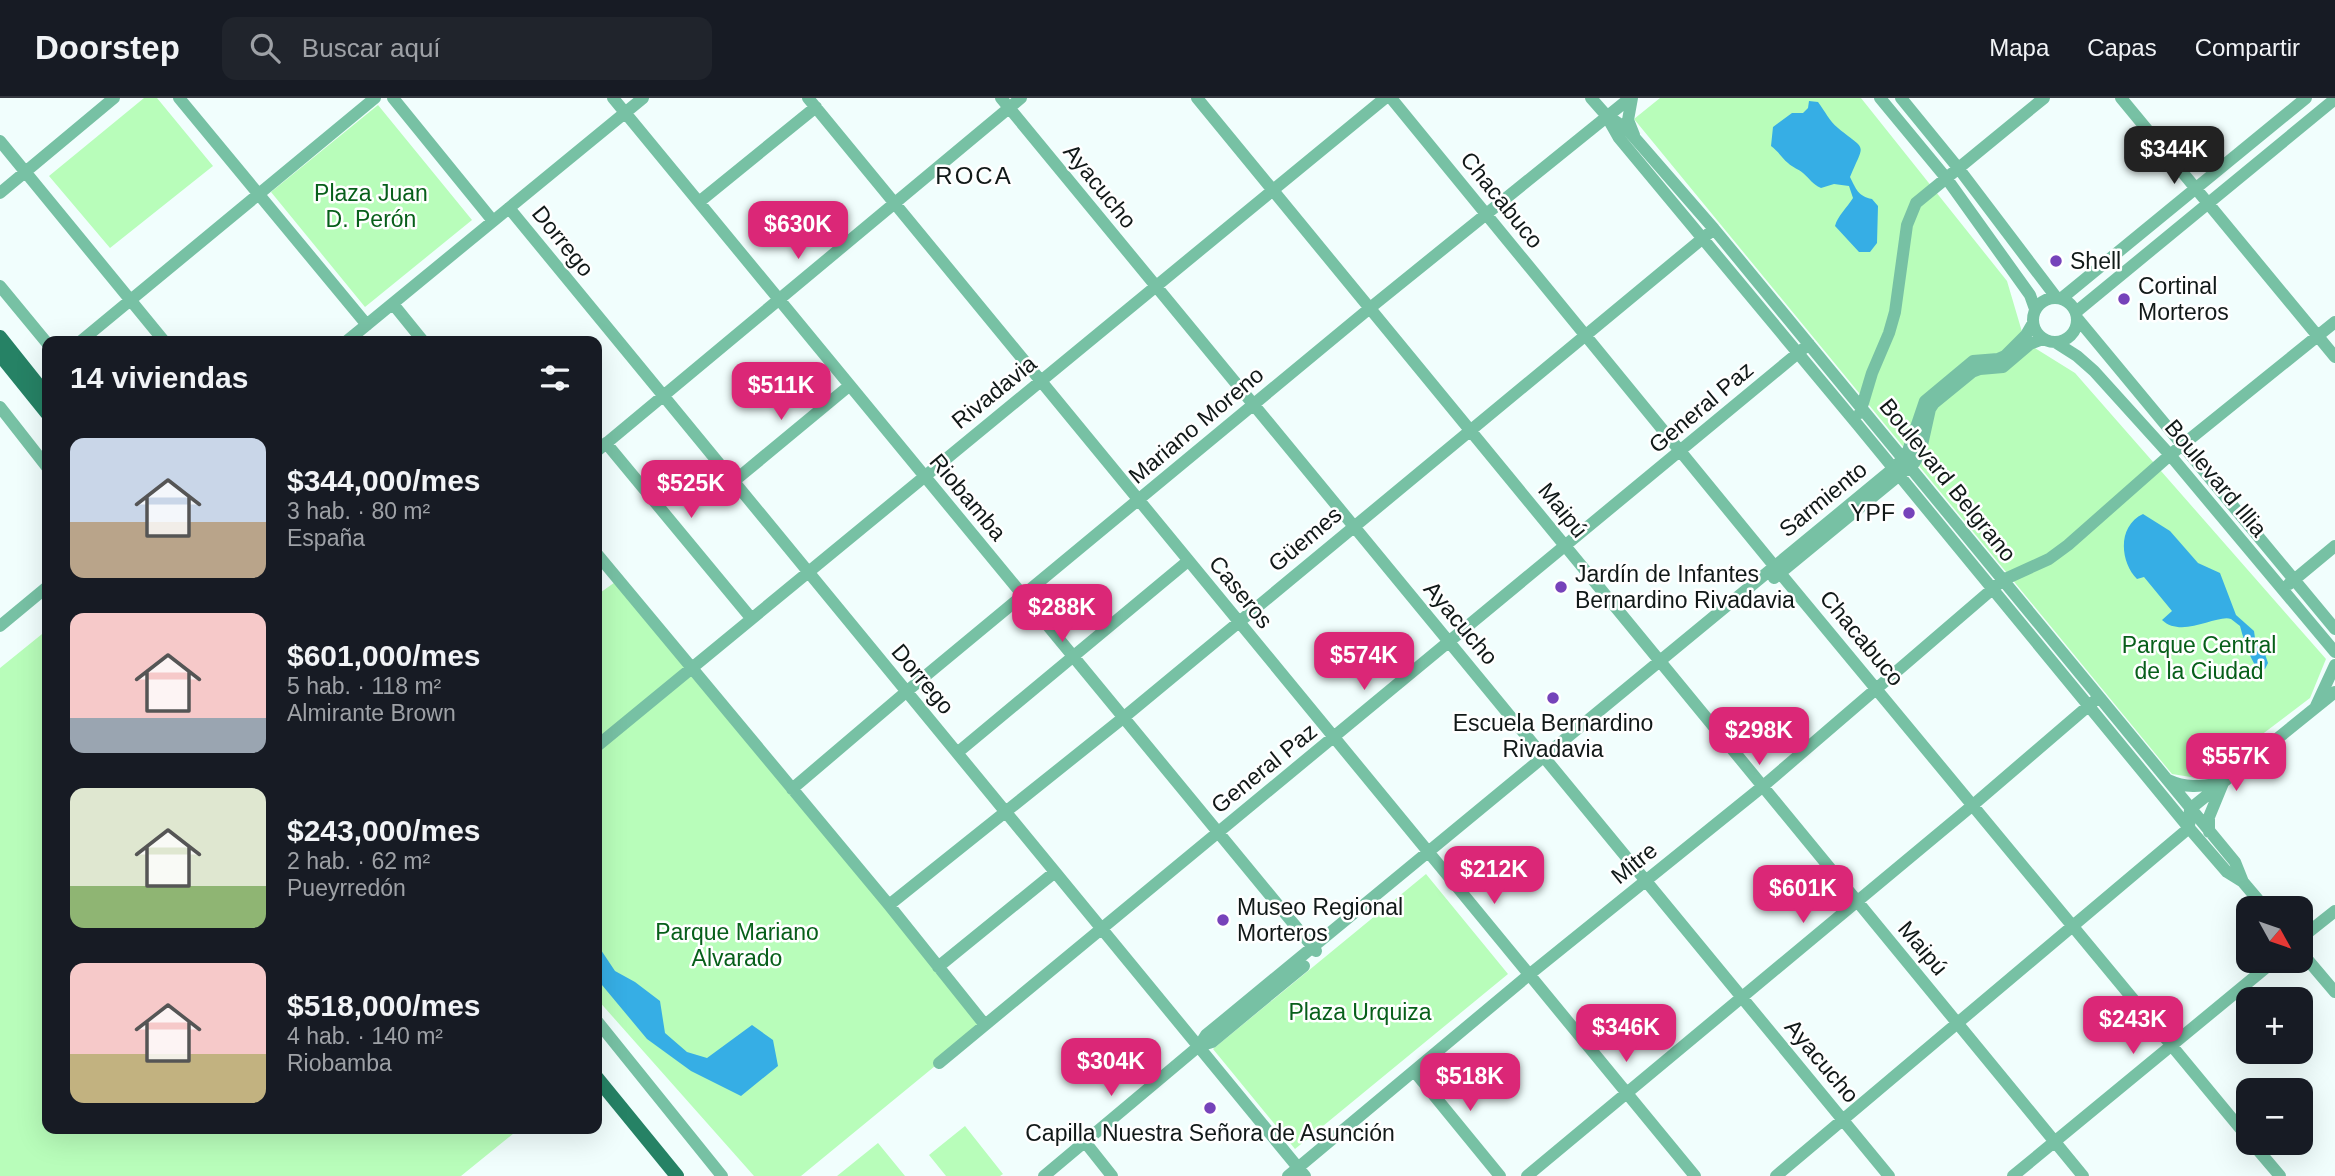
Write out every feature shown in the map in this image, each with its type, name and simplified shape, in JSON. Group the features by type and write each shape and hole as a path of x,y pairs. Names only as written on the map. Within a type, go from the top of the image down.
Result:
{"main road":[{"path":"1,344 42,390"},
{"path":"1,344 42,406"},
{"path":"602,1084 677,1176"}],"street":[{"path":"0,194 114,98"},
{"path":"179,98 367,325"},
{"path":"87,336 375,98"},
{"name":"Dorrego","path":"393,98 493,221"},
{"name":"Riobamba","path":"613,98 1315,950"},
{"path":"353,336 643,98"},
{"path":"602,446 892,203 1005,103 1021,98"},
{"name":"Maipú","path":"1197,98 2083,1176"},
{"name":"Rivadavia","path":"602,742 1385,98"},
{"name":"Chacabuco","path":"1391,98 1777,570 2236,1124"},
{"name":"Boulevard Belgrano","path":"1591,98 1606,115 1619,138 1709,234"},
{"path":"1631,98 1628,120 1635,139"},
{"name":"Mariano Moreno","path":"792,789 905,692 1370,308 1606,115 1631,98"},
{"path":"1880,98 1947,179 2030,295 2035,309 2033,323 2026,335 2005,356 1973,361 1930,409 1920,454 1902,468"},
{"path":"1901,98 2059,298 2073,306 2077,315 2074,332 2062,341 2049,340 2030,344 2003,367 1980,369 1953,383"},
{"path":"1857,424 1872,373 1895,312 1907,225 1916,203 2044,98"},
{"path":"2121,98 2335,357"},
{"path":"2035,309 2044,300 2059,298 2306,98"},
{"path":"2077,315 2335,99"},
{"path":"699,202 812,103"},
{"name":"Caseros","path":"812,103 1695,1176"},
{"name":"Ayacucho","path":"1005,103 1889,1176"},
{"name":"Boulevard Belgrano","path":"1606,115 1627,129 1709,234 1804,348 1862,408 1902,468 1993,589 2166,779 2235,863 2243,882 2255,896"},
{"path":"0,141 160,336"},
{"name":"Dorrego","path":"509,208 1199,1046 1297,1173"},
{"name":"Güemes","path":"889,905 1123,718 1709,234"},
{"path":"0,286 42,337"},
{"path":"393,304 419,336"},
{"name":"Boulevard Illia","path":"2077,315 2335,629"},
{"name":"Mitre","path":"1297,1173 1530,974 1762,787 2003,580 2049,559 2170,454 2335,321"},
{"path":"2033,323 2035,329 2049,340"},
{"name":"Boulevard Illia","path":"2049,340 2077,356 2094,371 2170,454 2335,652"},
{"name":"Boulevard Belgrano","path":"1804,348 1857,424 1902,468 2003,580 2189,828 2227,872 2243,882"},
{"name":"General Paz","path":"939,1063 1804,348"},
{"path":"733,482 849,386"},
{"path":"0,407 42,461"},
{"path":"602,448 751,618"},
{"name":"Sarmiento","path":"1044,1176 1199,1046 1206,1035 1315,950 1902,468"},
{"path":"2283,589 2335,546"},
{"path":"602,560 889,905 985,1026"},
{"path":"957,754 1188,561"},
{"path":"0,626 42,591"},
{"path":"2314,709 2335,665"},
{"path":"1776,1176 2189,828 2190,809 2335,692"},
{"path":"1527,1176 2094,701"},
{"path":"2166,779 2182,786 2195,787 2223,783"},
{"path":"2209,832 2209,817 2223,783"},
{"path":"938,967 1055,872"},
{"path":"2314,928 2335,911"},
{"path":"2314,967 2335,992"},
{"path":"2013,1176 2259,973"},
{"path":"602,1027 722,1176"},
{"path":"1414,1071 1500,1176"},
{"path":"1085,1142 1112,1176"},
{"name":"Chacabuco","path":"2262,1155 2280,1176"}],"green space":[{"path":"144,98 157,98 213,166 110,248 49,176"},
{"name":"Parque Central de la Ciudad","path":"1660,98 1861,98 2007,281 2025,342 2075,373 2326,659 2310,698 2203,779 2172,774 1634,119"},
{"name":"Plaza Juan D. Perón","path":"378,105 472,220 365,307 271,192"},
{"name":"Parque Mariano Alvarado","path":"618,580 985,1025 801,1176 754,1176 602,1005 602,591"},
{"path":"42,634 42,1134 513,1134 461,1176 0,1176 0,668"},
{"name":"Plaza Urquiza","path":"1426,874 1508,974 1295,1149 1213,1049"},
{"path":"965,1126 1003,1174 946,1176 929,1155"},
{"path":"878,1143 905,1176 837,1176"}],"water":[{"path":"1809,101 1818,102 1832,122 1860,148 1859,158 1850,177 1858,191 1878,206 1877,243 1870,252 1859,252 1835,226 1853,198 1849,186 1834,184 1821,188 1790,165 1771,146 1773,127 1792,113 1803,113 1808,108"},
{"path":"2143,514 2170,531 2198,563 2220,573 2236,615 2254,631 2256,645 2264,651 2268,663 2265,669 2260,670 2257,667 2240,626 2231,619 2225,618 2189,627 2170,625 2162,620 2172,611 2144,577 2137,579 2131,572 2125,554 2125,535 2135,520"},
{"path":"602,952 615,971 660,1001 665,1033 687,1052 707,1058 752,1025 773,1040 778,1066 741,1096 691,1071 647,1039 602,985"}],"place":[{"name":"Shell","path":"2056,261"},
{"name":"Cortinal Morteros","path":"2124,299"},
{"name":"YPF","path":"1909,513"},
{"name":"Jardín de Infantes Bernardino Rivadavia","path":"1561,587"},
{"name":"Escuela Bernardino Rivadavia","path":"1553,698"},
{"name":"Museo Regional Morteros","path":"1223,920"},
{"name":"Capilla Nuestra Señora de Asunción","path":"1210,1108"}],"district":[{"name":"ROCA","path":"974,175"}]}
